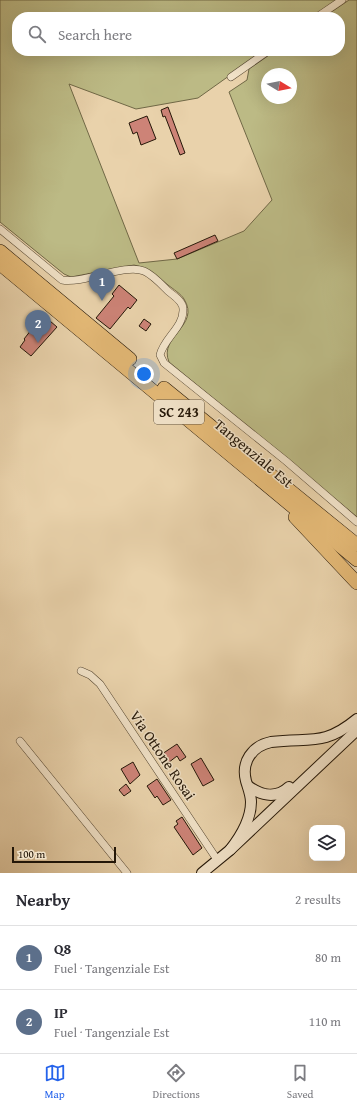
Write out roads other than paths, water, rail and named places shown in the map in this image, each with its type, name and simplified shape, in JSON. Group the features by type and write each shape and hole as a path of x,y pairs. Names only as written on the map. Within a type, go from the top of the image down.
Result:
{"highway":[{"name":"Tangenziale Est","path":"0,251 357,545"},
{"name":"Tangenziale Est","path":"0,264 357,560"},
{"path":"212,439 220,450 289,511 357,583"},
{"path":"316,510 332,518 357,539"}],"street":[{"path":"324,12 342,0"},
{"path":"231,77 261,56"},
{"path":"0,229 62,280 72,280 126,270 143,270 151,275 179,300 183,310 180,324 164,343 161,350 160,355 164,363 286,461 357,522"},
{"name":"Via Ottone Rosai","path":"81,671 90,675 100,684 218,860"},
{"path":"230,850 243,830 250,811 251,802 246,781 245,766 251,752 257,746 271,742 324,739 342,731 357,719"},
{"path":"202,873 230,850 357,730"},
{"path":"20,741 127,873"},
{"path":"248,786 262,794 280,794 315,763 327,759"}],"place":[{"name":"Q8","path":"102,301"},
{"name":"IP","path":"38,343"}]}
